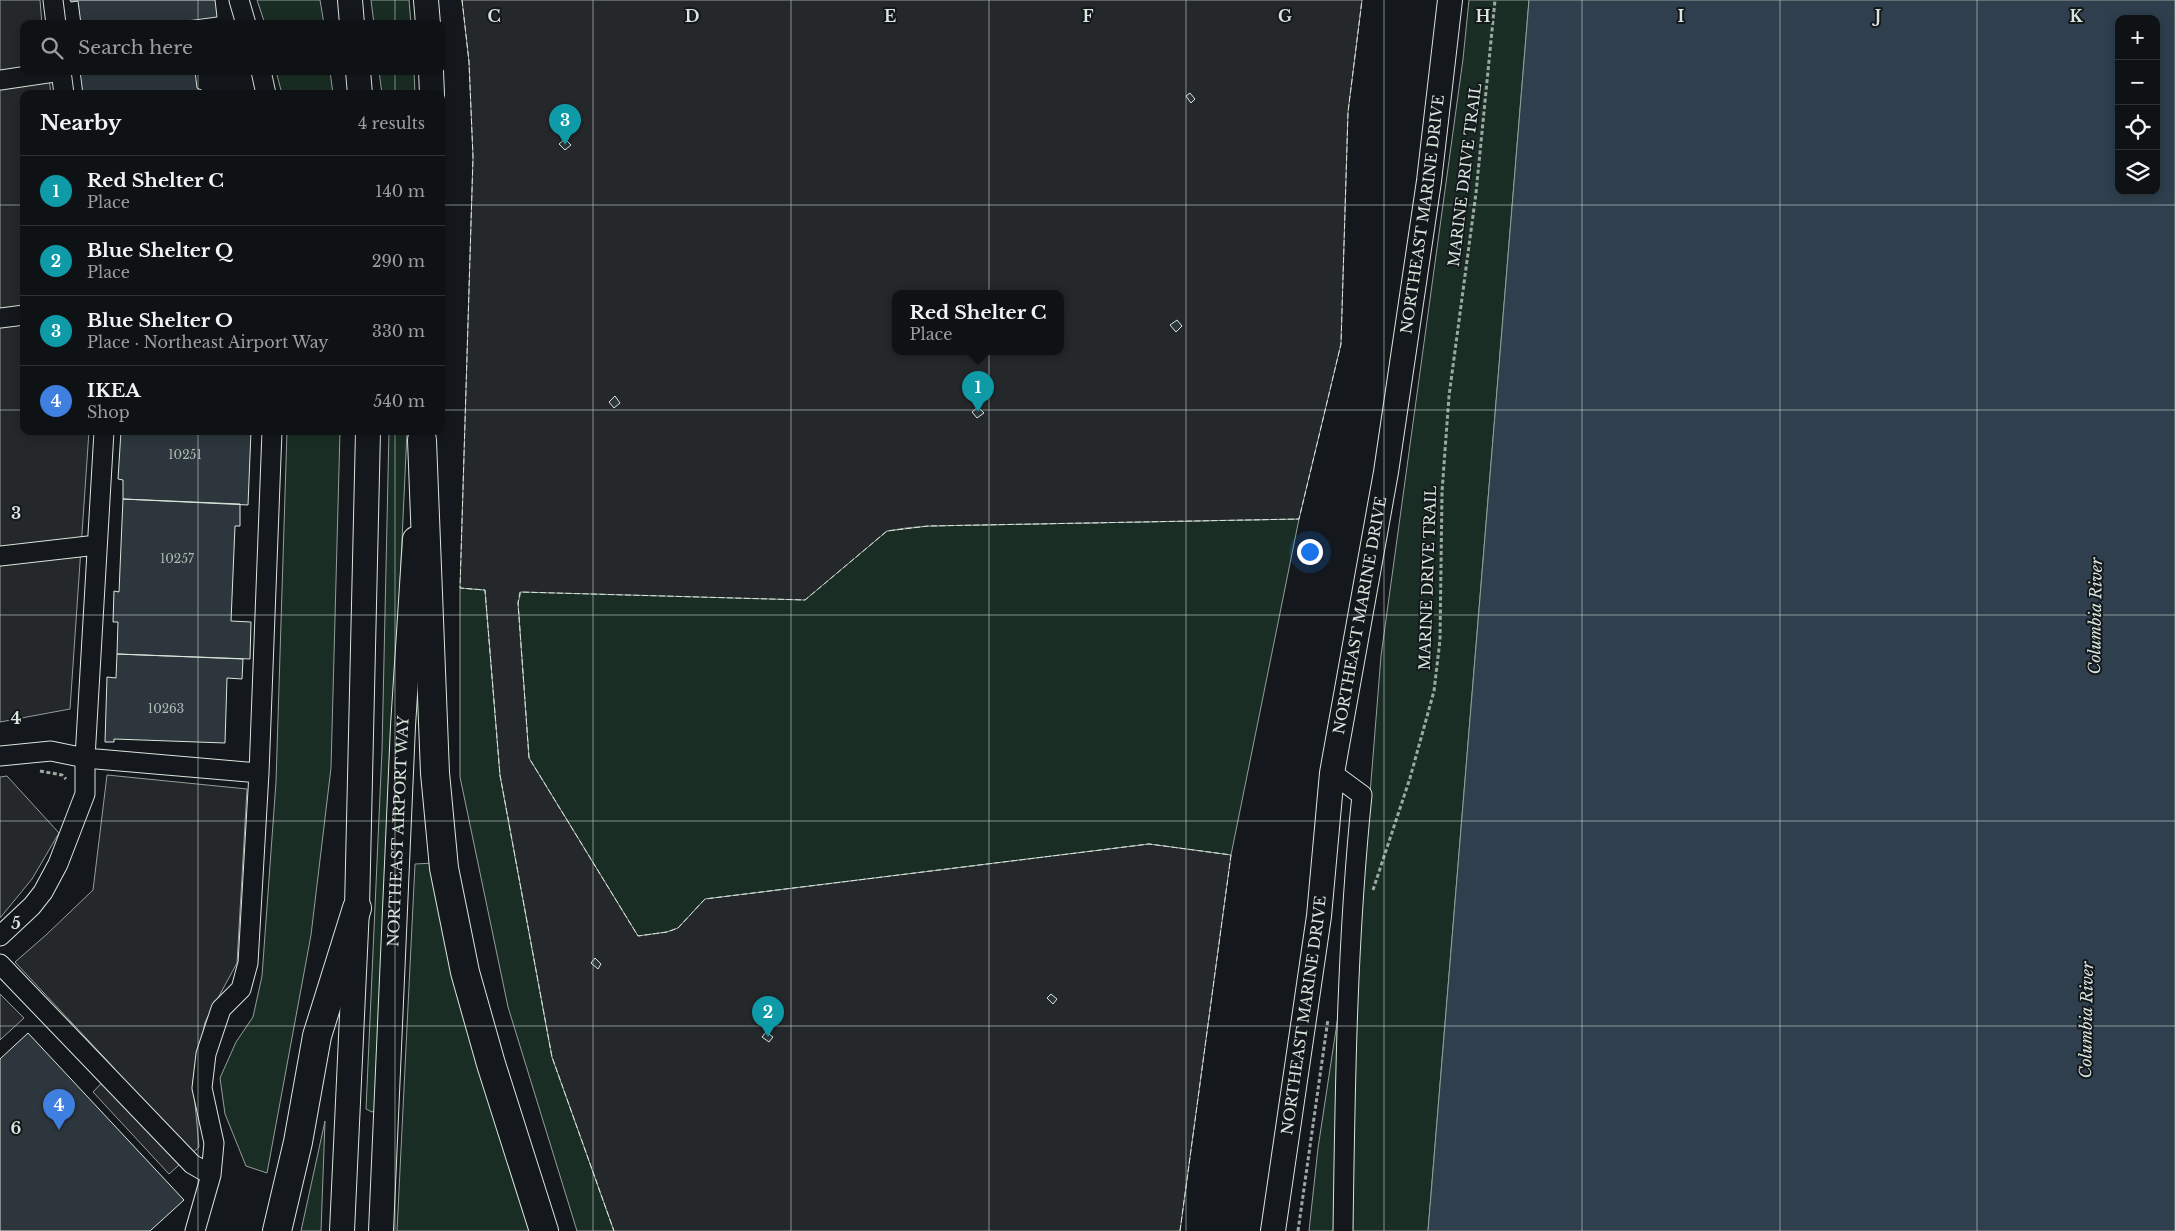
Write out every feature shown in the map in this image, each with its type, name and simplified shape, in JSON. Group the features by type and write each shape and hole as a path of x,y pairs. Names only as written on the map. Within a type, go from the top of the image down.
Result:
{"highway":[{"path":"422,436 435,773 444,868 465,972 491,1064 544,1231"},
{"path":"278,1231 298,1142 317,1036 357,908"}],"main road":[{"path":"350,0 352,20"},
{"path":"426,0 428,20"},
{"name":"NORTHEAST MARINE DRIVE","path":"1273,1231 1319,916 1332,773 1386,472 1429,182 1450,0"},
{"path":"358,75 360,90"},
{"path":"431,75 432,90"},
{"path":"342,1231 357,908 368,435"},
{"name":"NORTHEAST AIRPORT WAY","path":"381,1231 403,726 422,436"}],"lane":[{"path":"53,0 56,20"},
{"path":"239,0 245,20"},
{"path":"0,80 34,75"},
{"path":"62,75 63,90"},
{"path":"262,75 265,90"},
{"path":"0,318 20,316"},
{"path":"0,936 32,906 42,892 58,864 85,794 85,758 104,435"},
{"path":"195,1231 211,1175 214,1143 202,1088 206,1054 221,1009 241,989 248,963 259,773 272,435"},
{"path":"0,556 97,545"},
{"path":"0,756 51,751 85,758 259,773"},
{"path":"1332,773 1362,795 1355,864 1344,1114 1343,1231"},
{"path":"0,964 192,1164 211,1175"}],"path":[{"name":"MARINE DRIVE TRAIL","path":"1370,897 1410,778 1434,692 1440,640 1442,492 1448,396 1476,193 1495,0"},
{"path":"1298,1231 1329,1015"}],"green space":[{"path":"257,0 320,0 323,20 264,20"},
{"path":"371,0 409,0 411,20 374,20"},
{"path":"1469,0 1529,0 1428,1231 1309,1231 1318,1148 1368,819 1381,656 1463,59"},
{"path":"277,75 331,75 332,90 281,90"},
{"path":"380,75 414,75 415,90 381,90"},
{"path":"287,435 340,435 331,768 311,935 267,1173 246,1166 225,1114 220,1078 236,1042 253,1017 262,976 276,782"},
{"path":"389,435 407,435 376,1110 372,1112 366,1109 382,750"},
{"path":"1299,519 1231,855 1149,844 705,899 678,928 667,932 638,936 529,758 518,603 520,592 872,543 887,531 928,526"},
{"path":"460,588 485,590 500,775 552,1057 614,1231 577,1231 508,1007 460,777"},
{"path":"434,863 439,898 471,1045 530,1231 397,1231 415,864"},
{"path":"325,1121 321,1231 301,1231"}],"shaded area":[{"path":"0,0 40,0 42,20 20,20 20,75 49,75 50,90 20,90 20,435 89,435 70,709 0,722"},
{"path":"462,0 1362,0 1348,112 1341,344 1299,519 906,528 887,531 805,600 521,592 518,603 529,758 638,936 667,932 678,928 705,899 1149,844 1231,855 1180,1231 614,1231 552,1057 500,775 485,590 460,588 473,157 469,62"},
{"path":"107,775 247,789 237,963 205,1022 193,1081 199,1147 169,1174 93,1092 115,1069 15,962 93,890"},
{"path":"7,776 59,833 32,879 0,918 0,777"},
{"path":"0,994 24,1018 0,1040"}],"water":[{"name":"Columbia River","path":"1529,0 2175,0 2175,1231 1428,1231"}],"building":[{"path":"70,0 215,0 217,17 194,20 80,20 78,1 71,2"},
{"path":"81,75 195,75 197,88 201,90 82,90"},
{"path":"1190,93 1195,99 1191,103 1186,96"},
{"path":"565,139 571,145 565,150 559,144"},
{"path":"1177,320 1182,326 1176,332 1170,325"},
{"path":"615,396 620,403 614,408 609,402"},
{"path":"978,407 984,413 977,418 972,412"},
{"path":"121,435 251,435 248,505 123,499 123,480 118,479"},
{"path":"123,499 240,504 240,526 235,526 231,621 251,622 250,659 117,654 118,622 113,622 114,591 119,592"},
{"path":"117,654 243,659 242,679 227,678 225,743 114,739 114,742 105,742 107,677 116,678"},
{"path":"595,958 601,964 598,969 591,963"},
{"path":"1051,994 1057,999 1053,1004 1047,998"},
{"path":"766,1032 773,1037 769,1042 762,1037"},
{"path":"28,1033 184,1200 150,1231 0,1231 0,1059"}],"fence":[{"path":"462,0 469,62 473,157 460,588 485,590 500,775 552,1057 614,1231"},
{"path":"1180,1231 1231,855 1149,844 705,899 678,928 667,932 638,936 529,758 518,603 520,592 805,600 887,531 928,526 1299,519 1341,344 1348,112 1362,0"}],"place":[{"name":"Blue Shelter O","path":"565,145"},
{"name":"Red Shelter C","path":"978,412"},
{"name":"Blue Shelter Q","path":"768,1037"},
{"name":"IKEA","path":"59,1130"}]}
